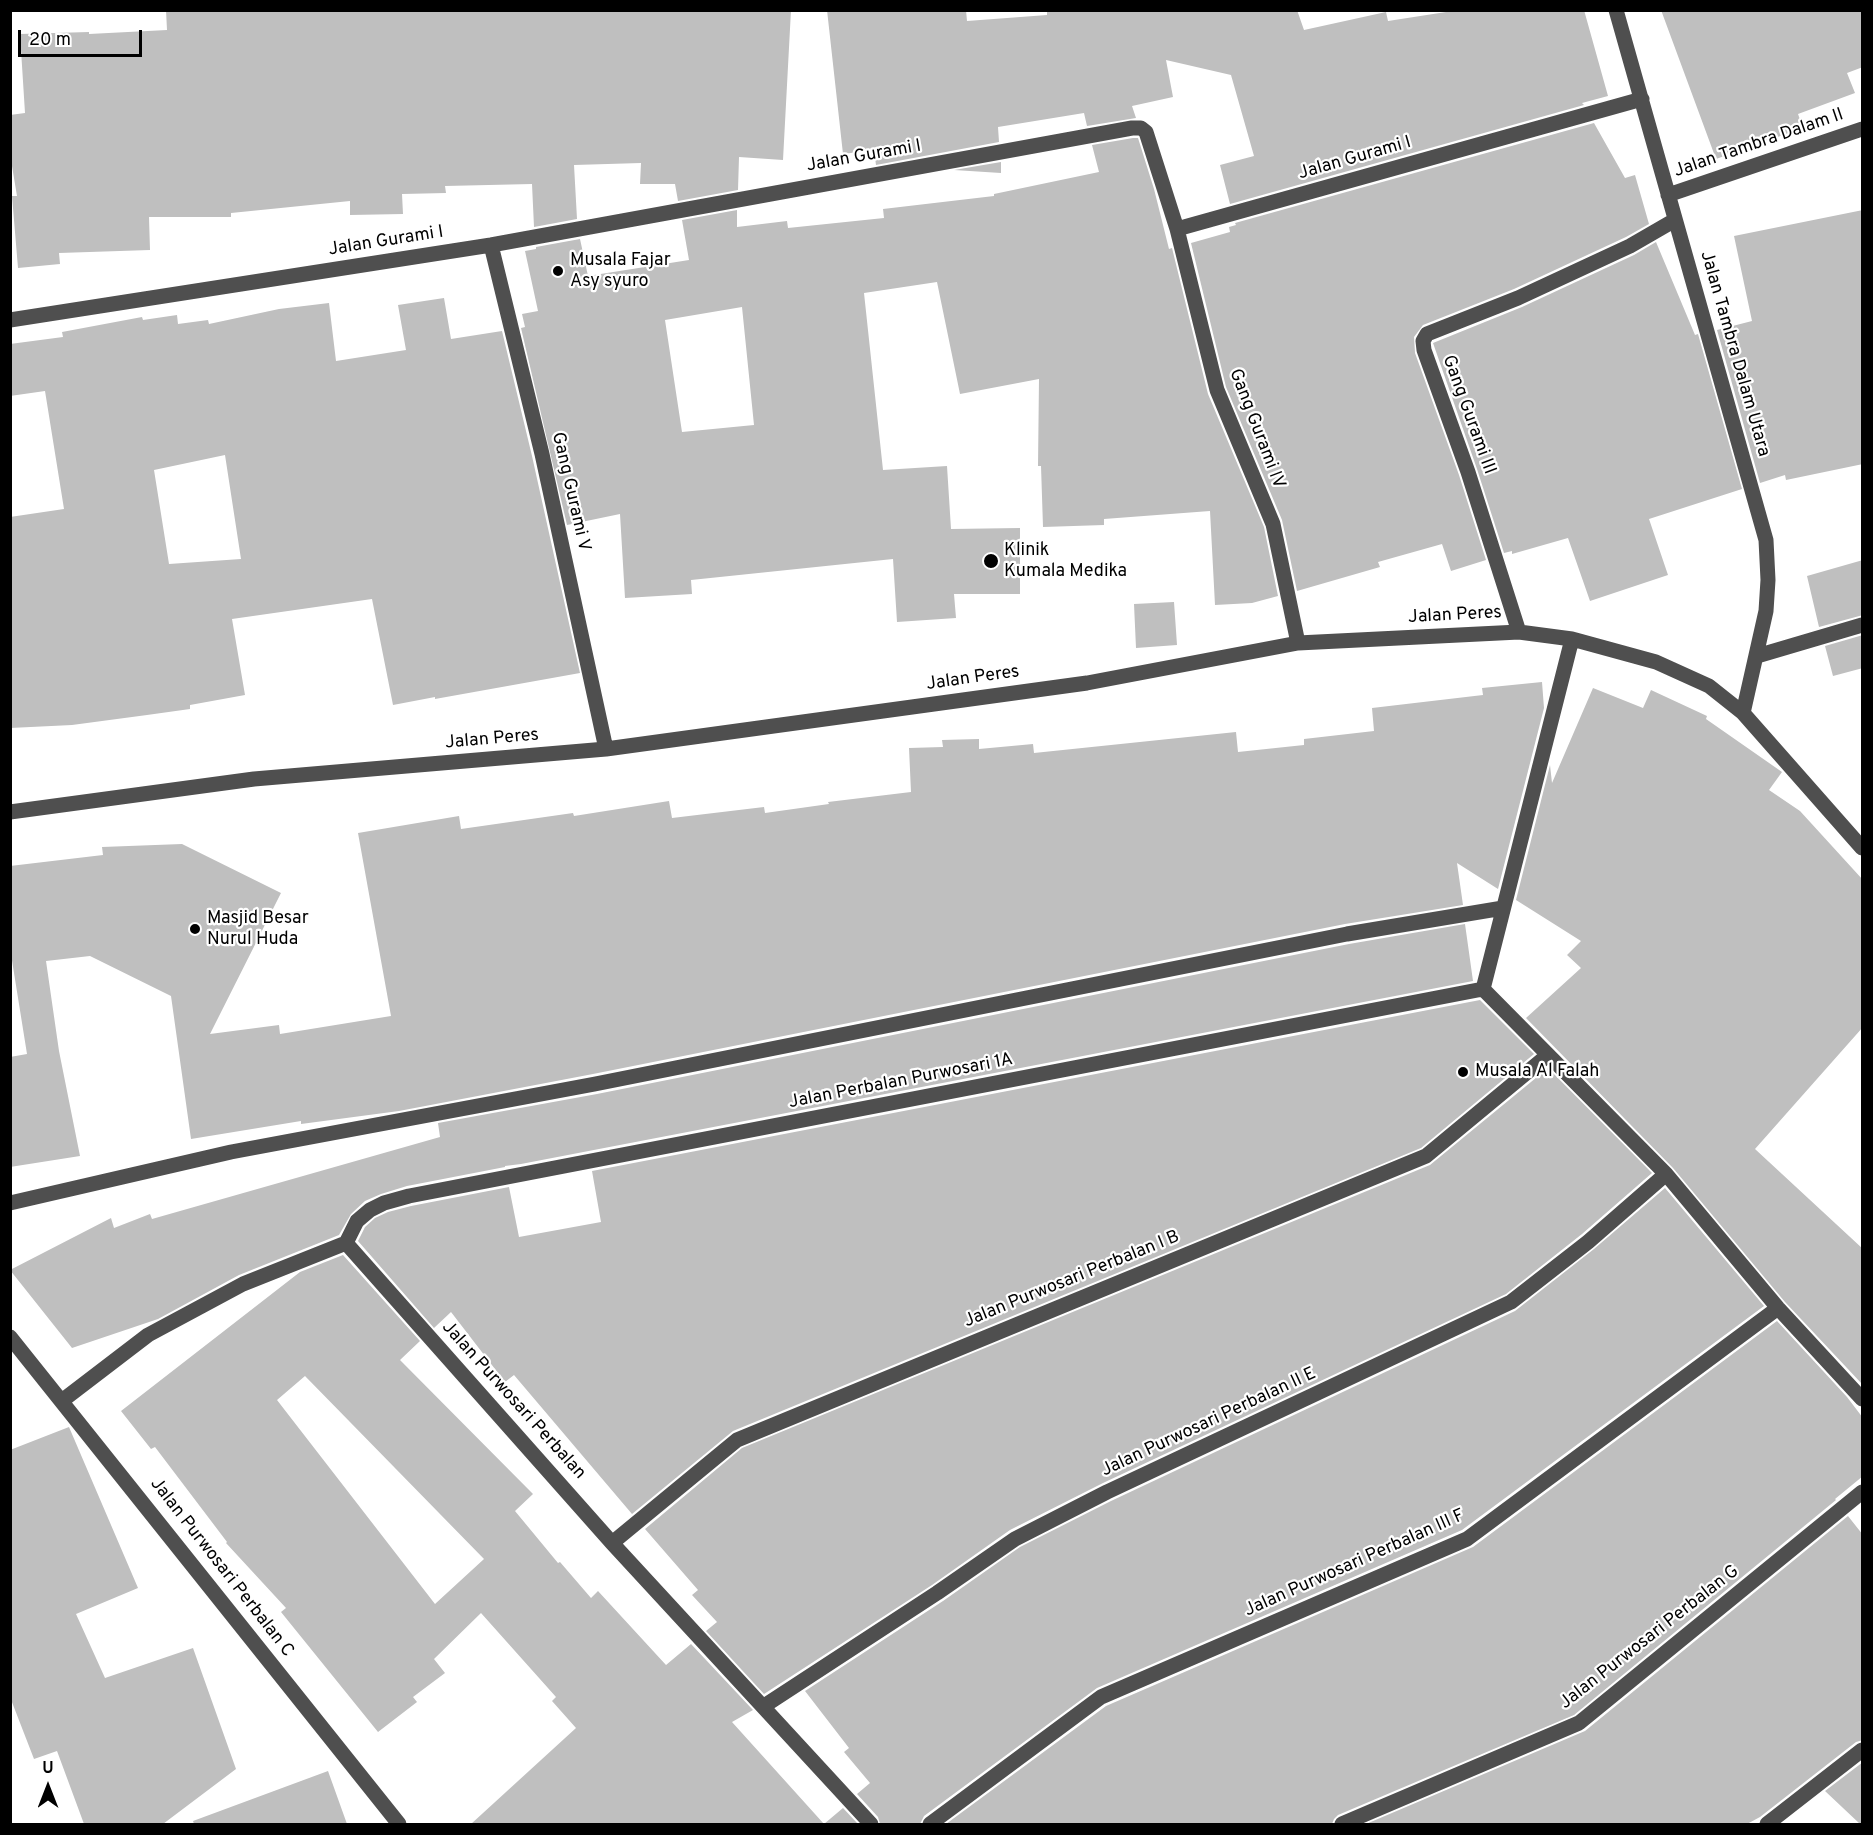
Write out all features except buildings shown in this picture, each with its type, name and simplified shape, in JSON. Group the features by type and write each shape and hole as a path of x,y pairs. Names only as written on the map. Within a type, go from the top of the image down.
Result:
{"street":[{"name":"Jalan Tambra Dalam Utara","path":"1616,10 1767,540 1766,611 1743,712"},
{"name":"Jalan Gurami I","path":"10,320 491,245 1132,128 1141,128 1146,132 1177,229 1642,99"},
{"name":"Jalan Tambra Dalam II","path":"1668,195 1863,129"},
{"name":"Gang Gurami III","path":"1519,632 1468,472 1424,350 1423,341 1427,334 1529,294 1630,246 1675,220"},
{"name":"Gang Gurami IV","path":"1177,229 1217,390 1273,524 1298,643"},
{"name":"Gang Gurami V","path":"491,245 544,465 606,749"},
{"path":"1757,656 1863,625"},
{"name":"Jalan Peres","path":"10,812 254,779 606,749 1088,684 1298,643 1519,632 1572,639 1656,662 1709,686 1743,712 1856,829 1863,848"},
{"path":"1572,639 1483,989 1666,1174 1778,1308 1863,1399"},
{"path":"10,1203 231,1152 595,1084 1347,934 1503,908"},
{"name":"Jalan Perbalan Purwosari 1A","path":"346,1244 357,1221 370,1210 384,1203 409,1196 1483,989"},
{"name":"Jalan Purwosari Perbalan I B","path":"612,1543 737,1440 1426,1156 1548,1055"},
{"name":"Jalan Purwosari Perbalan II E","path":"764,1706 1015,1539 1117,1487 1511,1302 1588,1242 1666,1174"},
{"path":"63,1400 148,1335 243,1284 346,1244"},
{"name":"Jalan Purwosari Perbalan","path":"346,1244 612,1543 871,1824"},
{"name":"Jalan Purwosari Perbalan III F","path":"930,1824 1101,1697 1467,1539 1778,1308"},
{"name":"Jalan Purwosari Perbalan C","path":"10,1337 63,1400 399,1824"},
{"name":"Jalan Purwosari Perbalan G","path":"1342,1824 1579,1723 1863,1492"},
{"path":"1767,1824 1863,1750"}],"place":[{"name":"Musala Fajar Asy syuro","path":"558,271"},
{"name":"Klinik Kumala Medika","path":"991,561"},
{"name":"Masjid Besar Nurul Huda","path":"195,929"},
{"name":"Musala Al Falah","path":"1463,1072"}]}
